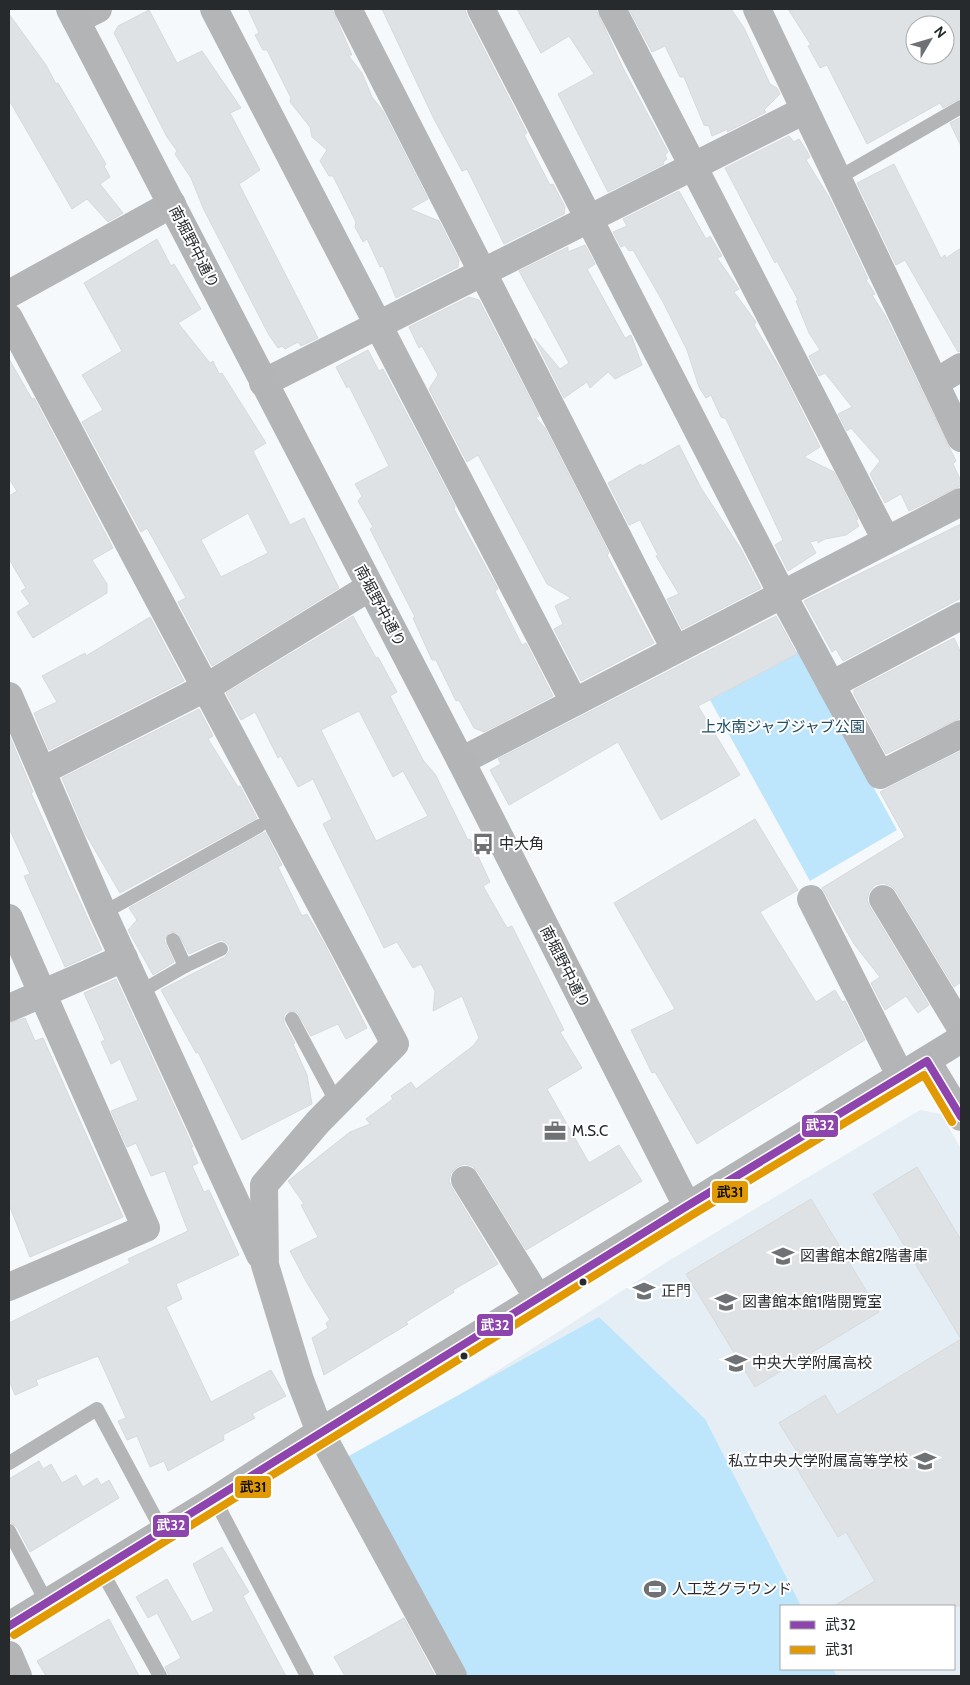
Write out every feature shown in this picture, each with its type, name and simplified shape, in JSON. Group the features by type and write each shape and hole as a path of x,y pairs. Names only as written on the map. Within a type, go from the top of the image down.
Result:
{"street":[{"path":"214,9 574,702"},
{"path":"348,9 675,649"},
{"path":"481,9 782,594 880,776 961,734"},
{"path":"612,9 886,540"},
{"path":"757,9 961,438"},
{"name":"南堀野中通り","path":"82,12 172,204 263,383 461,761 686,1206"},
{"path":"263,383 804,110"},
{"path":"9,294 172,204"},
{"path":"9,318 207,687 395,1044 338,1103 264,1186 265,1265"},
{"path":"934,383 961,367"},
{"path":"461,761 961,502"},
{"path":"42,771 207,687 370,587"},
{"path":"831,685 961,616"},
{"path":"9,696 103,913 265,1265 290,1352 320,1432 453,1676"},
{"path":"811,899 901,1077"},
{"path":"883,899 961,1028"},
{"path":"9,918 146,1228 9,1287"},
{"path":"9,1008 124,958"},
{"path":"9,1626 215,1500 320,1432 686,1206 961,1040"},
{"path":"927,1061 961,1117"},
{"path":"465,1180 538,1298"},
{"path":"9,1655 18,1676"}],"lane":[{"path":"838,178 961,107"},
{"path":"103,913 259,826"},
{"path":"173,940 185,966"},
{"path":"140,992 185,966 221,949"},
{"path":"292,1019 338,1103"},
{"path":"9,1463 97,1409 163,1532"},
{"path":"215,1500 307,1676"},
{"path":"9,1531 47,1603"},
{"path":"101,1570 160,1676"}],"shaded area":[{"name":"中央大学附属高校","path":"920,1110 941,1114 961,1149 961,1676 464,1676 351,1465 670,1260"}],"green space":[{"name":"上水南ジャブジャブ公園","path":"798,651 897,830 810,881 710,700"},
{"path":"599,1317 705,1419 800,1605 780,1605 780,1670 834,1670 837,1676 458,1676 338,1462"}],"building":[{"path":"248,9 332,9 352,55 348,55 362,73 372,97 383,111 428,199 410,209 439,221 459,260 458,267 396,298 383,266 380,267 367,239 363,242 355,227 356,222 333,176 329,176 320,161 327,150 312,137 310,127 290,102 291,98 267,50 263,50 255,35 259,33"},
{"path":"382,9 465,9 527,133 524,135 550,185 553,184 565,207 564,214 504,244 467,169 462,171 434,119"},
{"path":"517,9 596,9 623,68 668,152 665,155 667,159 663,162 664,164 608,192 558,94 594,74 569,36 541,53"},
{"path":"629,9 731,9 744,28 770,84 777,88 780,94 764,110 766,112 727,132 728,129 712,136 709,126 704,125 684,77 680,77 665,46 652,52"},
{"path":"788,9 961,9 961,98 943,108 940,103 867,144 827,65 820,68 808,46 811,45"},
{"path":"149,10 177,63 202,51 241,108 230,113 260,170 239,184 318,338 301,346 298,342 285,349 282,346 278,348 269,335 204,210 191,178 175,154 177,151 167,137 114,33 118,26"},
{"path":"9,14 46,65 56,84 58,83 106,164 104,166 110,177 100,184 123,213 108,222 87,199 72,209 9,100"},
{"path":"961,117 961,146 950,123"},
{"path":"789,136 794,142 799,139 808,153 810,157 806,160 829,197 868,279 866,280 875,294 872,295 886,317 956,461 953,464 961,481 961,486 909,511 901,494 885,503 870,474 880,461 851,428 847,431 838,414 852,407 825,373 819,376 809,356 820,350 809,333 796,301 798,300 777,261 775,263 725,168"},
{"path":"894,164 941,258 945,255 946,258 961,248 961,351 958,352 905,260 896,265 857,183"},
{"path":"679,191 706,239 710,236 722,256 717,258 739,289 734,292 756,322 754,325 781,370 820,447 804,457 834,472 858,519 856,520 859,526 846,535 825,539 818,543 818,540 810,542 816,553 788,571 775,545 783,540 726,419 721,417 711,395 706,398 699,387 687,350 663,302 633,250 629,251 625,245 621,247 613,232 627,226 623,219"},
{"path":"157,239 171,266 174,264 201,309 178,323 210,363 213,361 219,374 222,373 266,443 253,451 290,525 304,518 339,588 212,666 178,602 186,598 147,528 141,532 82,422 103,410 82,375 122,351 84,283","holes":["248,513 268,553 221,577 201,540"]},
{"path":"585,245 595,264 587,269 625,338 631,335 642,365 615,379 608,372 590,388 587,382 564,398 534,338 560,369 569,363 519,271 568,247 568,252"},
{"path":"469,297 479,300 539,416 536,418 545,428 609,553 607,555 654,643 581,681 554,629 563,624 555,606 571,598 547,584 478,455 467,462 429,389 438,375 422,346 419,348 409,327"},
{"path":"368,350 379,371 383,369 455,506 454,509 498,589 495,591 522,645 526,643 553,696 484,732 474,728 459,700 456,701 436,660 432,660 413,618 415,617 370,529 373,527 358,501 362,496 355,484 389,466 349,386 347,388 336,367"},
{"path":"9,359 32,399 34,398 113,548 92,560 107,584 107,593 33,638 17,612 30,604 21,591 26,588 9,559 9,496 17,491 9,479"},
{"path":"679,445 701,488 741,549 761,588 682,629 667,599 679,594 656,556 658,555 640,520 629,525 608,483"},
{"path":"961,524 961,598 843,661 836,649 832,652 804,601"},
{"path":"353,616 397,692 390,696 423,760 435,774 468,840 470,839 490,882 483,886 507,928 512,926 564,1030 560,1032 582,1068 547,1089 589,1163 619,1145 642,1181 526,1250 478,1172 472,1166 464,1164 457,1167 451,1173 449,1181 498,1264 453,1290 454,1292 406,1322 408,1324 324,1375 312,1338 328,1328 326,1323 330,1320 290,1251 318,1237 301,1205 304,1204 288,1181 350,1132 370,1124 366,1119 393,1099 391,1096 411,1082 416,1089 473,1046 479,1038 462,996 433,1011 435,991 421,964 413,968 397,942 384,948 323,824 332,819 313,779 298,787 281,756 278,758 255,712 241,720 226,693","holes":["359,711 393,777 403,771 428,816 376,841 321,730"]},
{"path":"776,616 797,654 698,706 740,775 661,820 618,742 509,805 490,770 501,764 498,759"},
{"path":"150,617 184,681 49,750 34,713 57,702 42,676 85,653 86,656"},
{"path":"954,638 961,653 961,718 886,754 854,694 854,690"},
{"path":"199,709 213,736 208,739 238,787 240,786 257,818 120,893 85,833 62,778"},
{"path":"9,735 33,792 31,793 102,950 65,967 24,876 30,874 9,828"},
{"path":"961,751 961,982 954,987 896,891 891,886 883,883 875,885 869,892 867,900 870,907 929,1005 918,1013 906,996 885,1010 871,983 880,977 854,944 822,888 905,837 880,792"},
{"path":"755,819 798,890 760,912 816,1002 835,990 842,1002 845,1001 865,1040 697,1144 655,1072 652,1073 631,1030 675,1009 614,903"},
{"path":"265,832 282,865 278,867 302,916 307,914 325,945 367,1028 346,1039 338,1024 311,1036 297,1012 287,1012 284,1015 284,1023 295,1043 293,1044 307,1075 312,1104 242,1140 198,1052 196,1053 161,990 225,957 230,950 229,945 222,940 189,954 178,933 170,932 164,940 174,962 153,975 128,930 137,920 129,908"},
{"path":"116,979 193,1147 191,1147 198,1163 192,1166 204,1192 209,1190 239,1255 176,1284 182,1299 166,1307 211,1402 271,1370 286,1396 252,1414 255,1418 223,1435 224,1440 168,1471 164,1461 150,1467 137,1436 127,1440 118,1421 126,1418 98,1356 36,1380 38,1385 15,1395 9,1380 9,1323 130,1263 128,1259 188,1231 165,1171 151,1176 136,1143 127,1147 111,1111 138,1100 120,1059 111,1064 101,1042 105,1040 84,993"},
{"path":"25,1018 35,1041 43,1038 123,1217 30,1257 9,1205 9,1023"},
{"path":"917,1167 961,1240 961,1339 873,1194"},
{"path":"811,1199 879,1312 755,1387 686,1274"},
{"path":"961,1339 961,1606 836,1605 875,1581 846,1532 838,1537 793,1462 801,1458 779,1423 825,1395 837,1415"},
{"path":"39,1461 43,1469 51,1464 62,1483 76,1475 83,1487 97,1478 101,1485 109,1480 119,1498 30,1552 17,1527 9,1522 9,1479"},
{"path":"222,1547 249,1592 243,1596 286,1676 169,1676 165,1667 181,1658 157,1613 148,1618 136,1597 167,1579 192,1622 214,1611 193,1564"},
{"path":"404,1618 435,1676 345,1676 334,1657"},
{"path":"109,1619 139,1676 46,1676 37,1661"}],"transit line":[{"name":"武32","path":"9,1626 687,1206 927,1061 961,1117"},
{"name":"武31","path":"14,1635 692,1215 924,1075 952,1122"}],"place":[{"name":"中大角","path":"483,844"},
{"name":"M.S.C","path":"555,1131"},
{"name":"図書館本館2階書庫","path":"783,1256"},
{"name":"正門","path":"644,1291"},
{"name":"図書館本館1階閱覽室","path":"726,1302"},
{"name":"中央大学附属高校","path":"736,1363"},
{"name":"私立中央大学附属高等学校","path":"925,1461"},
{"name":"人工芝グラウンド","path":"655,1589"}]}
